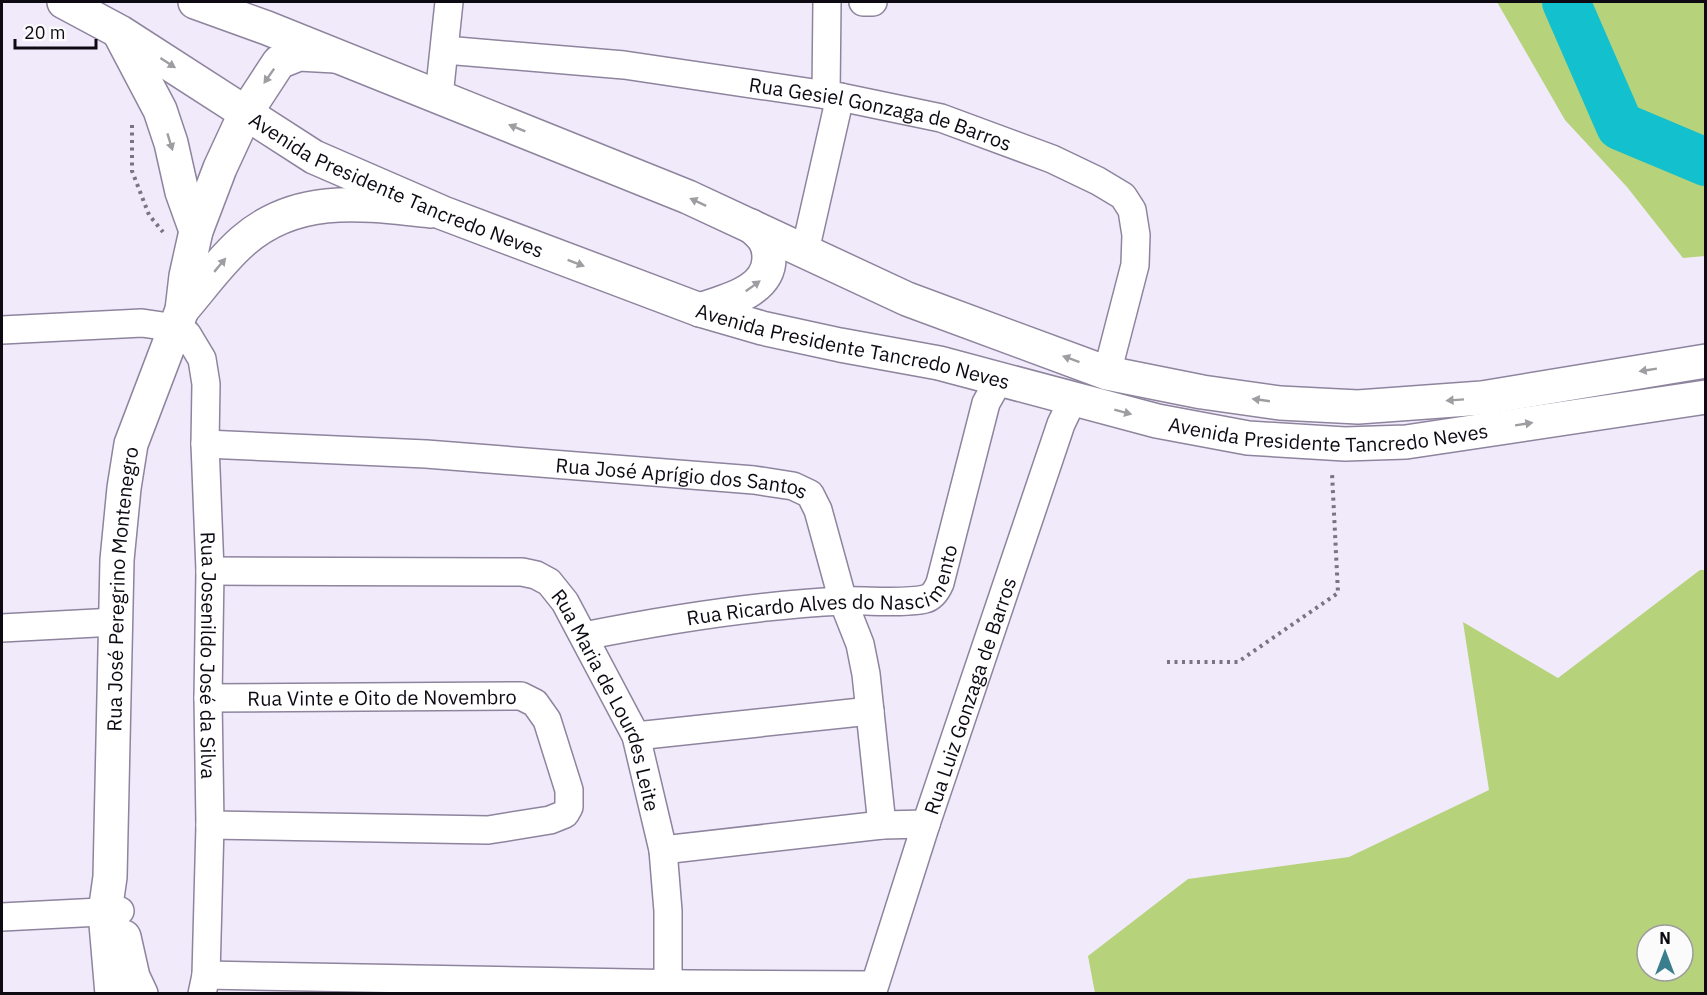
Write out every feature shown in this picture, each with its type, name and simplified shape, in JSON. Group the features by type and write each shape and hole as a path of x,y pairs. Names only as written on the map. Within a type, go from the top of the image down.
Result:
{"main road":[{"name":"Avenida Presidente Tancredo Neves","path":"64,2 120,32 314,157 442,213 700,310 762,328 939,363 1157,421 1248,438 1345,444 1406,442 1706,397"},
{"name":"Avenida Presidente Tancredo Neves","path":"195,2 439,96 688,197 907,299 1107,373 1202,392 1280,403 1358,407 1482,398 1706,361"},
{"path":"120,32 160,110 171,143 182,192 196,231"},
{"name":"Rua José Peregrino Montenegro","path":"112,993 113,911 110,876 117,560 131,444 142,410 179,319 196,231 220,168 245,114 279,62 299,54 340,57"},
{"name":"Rua José Peregrino Montenegro","path":"179,319 227,256 244,240 287,214 317,206 349,204 442,213"},
{"path":"700,310 737,296 755,286 766,275 770,264 770,253 765,238 751,226"},
{"name":"Rua José Peregrino Montenegro","path":"113,911 133,977 141,993"}],"street":[{"path":"439,96 449,2"},
{"path":"805,251 833,96 827,2"},
{"path":"863,2 873,2"},
{"name":"Rua Gesiel Gonzaga de Barros","path":"445,50 624,65 833,96 941,118 1052,159 1098,181 1123,196 1132,210 1136,235 1135,265 1107,373"},
{"path":"2,330 179,319"},
{"name":"Rua Josenildo José da Silva","path":"179,319 202,359 206,384 205,444 210,572 208,698 210,825 204,984"},
{"name":"Rua Ricardo Alves do Nascimento","path":"584,636 700,615 843,601 925,599 936,592 940,583 986,403 1000,378"},
{"name":"Rua Luiz Gonzaga de Barros","path":"873,989 926,824 1061,424 1073,399"},
{"name":"Rua José Aprígio dos Santos","path":"205,444 426,454 742,479 793,486 810,494 819,510 843,601 860,644 870,711 882,825"},
{"name":"Rua Maria de Lourdes Leite","path":"210,572 529,573 549,582 566,602 636,736 663,850 668,911 681,987"},
{"path":"2,628 115,622"},
{"name":"Rua Vinte e Oito de Novembro","path":"208,698 512,695 528,698 540,709 551,730 569,790 569,807 566,814 550,820 488,830 210,825"},
{"path":"636,736 870,711"},
{"path":"663,850 882,825 926,824"},
{"path":"2,917 113,911"},
{"path":"204,984 873,989"}],"path":[{"path":"1167,662 1238,662 1338,593 1332,466"}],"green space":[{"path":"1497,2 1705,2 1705,256 1683,258 1627,187 1565,120"},
{"path":"1700,570 1706,570 1705,993 1095,993 1088,956 1188,879 1349,857 1489,790 1463,622 1558,678"}],"waterway":[{"path":"1566,2 1620,126 1706,162"}]}
